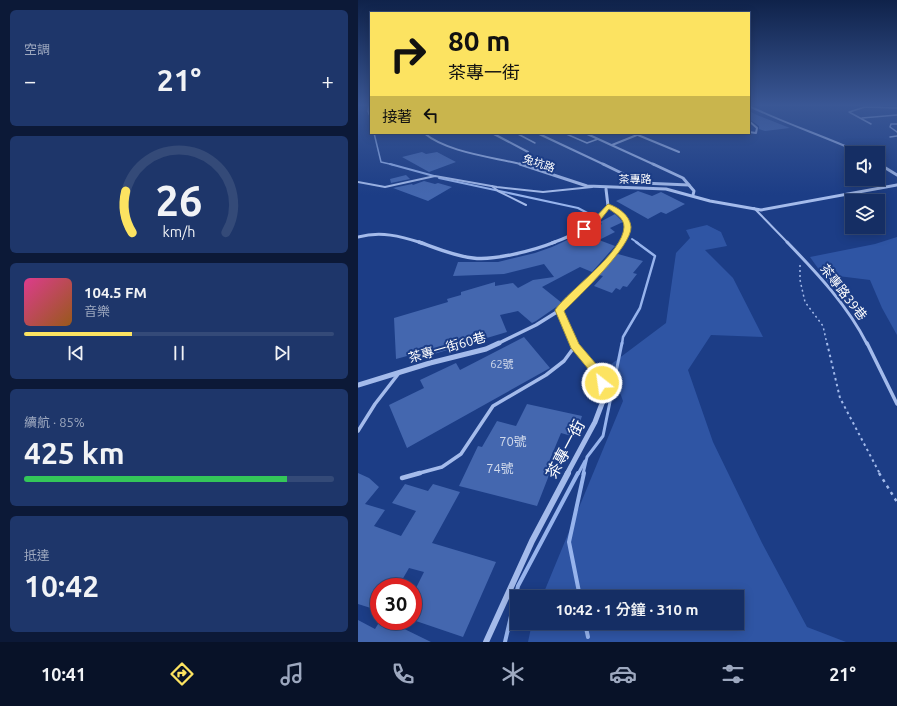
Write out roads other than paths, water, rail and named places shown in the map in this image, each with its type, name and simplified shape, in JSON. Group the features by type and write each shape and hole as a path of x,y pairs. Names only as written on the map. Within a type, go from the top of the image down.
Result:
{"street":[{"name":"兔坑路","path":"426,135 432,140 480,155 531,167 564,181 606,189"},
{"path":"496,135 528,152 531,167"},
{"path":"541,135 642,184 689,186"},
{"path":"589,135 683,178 694,191 693,195"},
{"path":"612,145 637,135 679,152"},
{"path":"822,135 846,146"},
{"path":"885,168 897,175"},
{"name":"茶專路","path":"608,206 606,189 661,188 693,195 708,201 770,210 897,185"},
{"path":"358,237 364,234 388,233 471,258 489,258 546,246 571,236 596,221 608,206 623,215 628,226 624,240 608,261 560,310"},
{"name":"茶專一街","path":"486,642 532,541 595,422 606,393 598,374 575,346 560,310"},
{"name":"茶專一街60巷","path":"358,385 486,349 536,325 560,310"}],"lane":[{"path":"520,135 535,143"},
{"path":"568,135 586,143 598,139"},
{"path":"890,138 897,136"},
{"path":"358,182 385,187 435,176 492,186 553,192 596,187"},
{"path":"492,186 498,191 526,205"},
{"name":"茶專路39巷","path":"754,208 800,256 858,324 897,404"},
{"path":"402,478 442,467 461,454 493,406 546,375 564,361 575,346"},
{"path":"358,431 375,404 400,372"}],"waterway":[{"path":"374,135 381,162 392,164"},
{"path":"392,164 434,176"},
{"path":"439,178 578,208 593,216"},
{"path":"632,239 638,243"},
{"path":"622,344 623,337 640,308 655,256 636,242"},
{"path":"583,474 587,457 603,436 622,343"},
{"path":"578,474 585,461"},
{"path":"505,642 518,586 578,473"},
{"path":"579,590 569,542 584,473"},
{"path":"586,630 588,637"}]}
